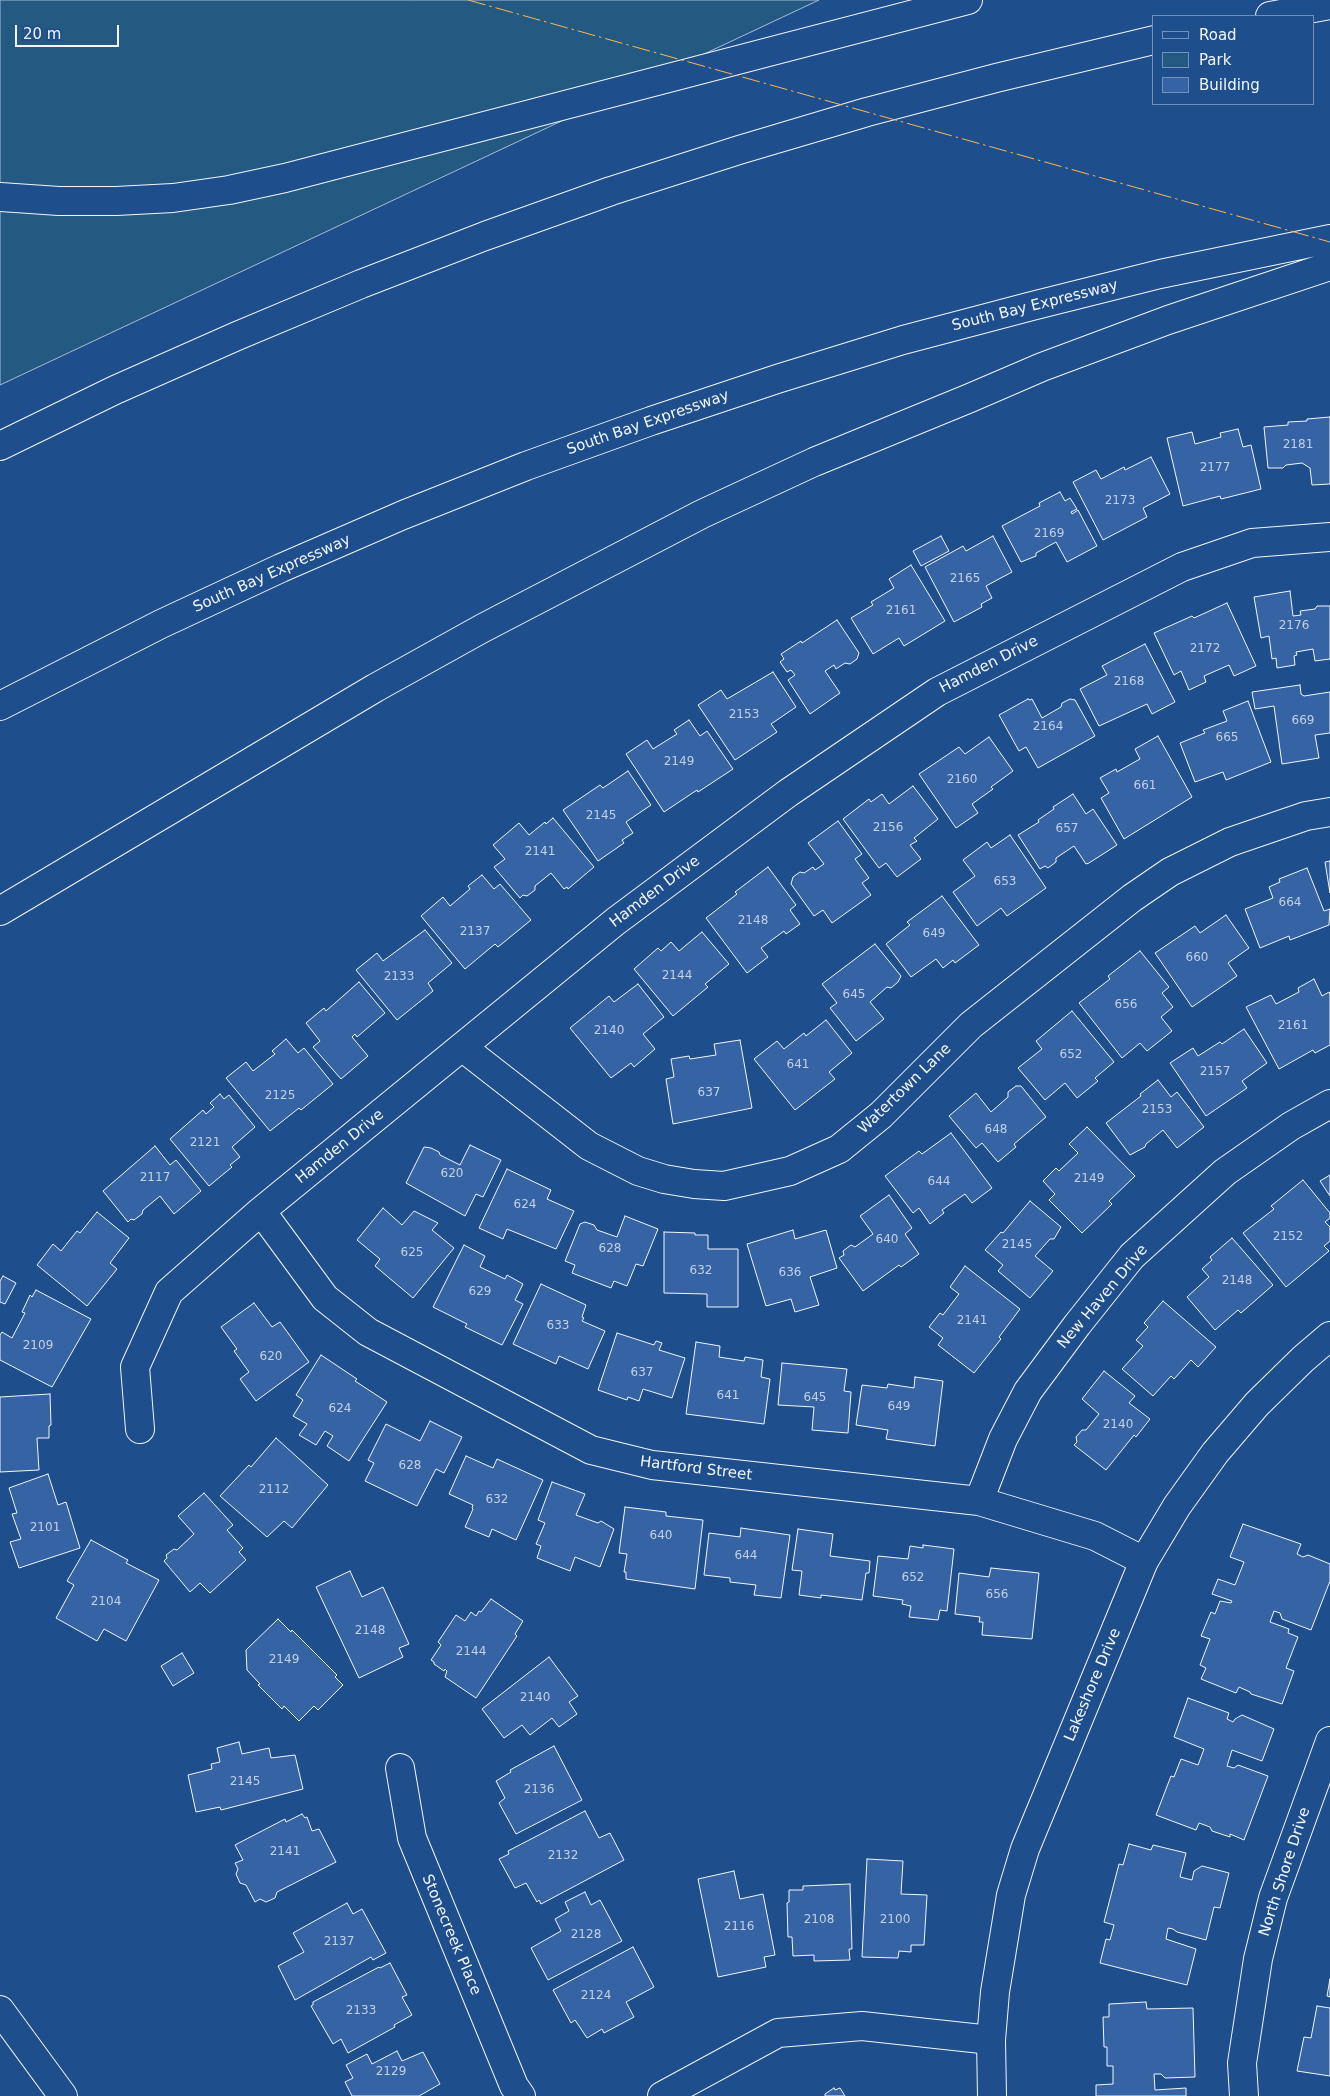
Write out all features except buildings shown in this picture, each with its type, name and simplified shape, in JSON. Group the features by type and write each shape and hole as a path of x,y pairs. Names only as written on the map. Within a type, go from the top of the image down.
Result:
{"main road":[{"path":"0,197 59,201 116,201 173,198 238,188 285,178 968,0"},
{"path":"1275,15 1330,5"},
{"path":"0,446 115,390 361,284 485,236 611,191 867,112 996,78 1152,40"},
{"name":"South Bay Expressway","path":"0,706 161,624 281,568 438,501 526,466 642,424 786,376 903,340 1022,308 1160,274 1330,239"},
{"path":"0,912 375,688 508,614 702,514 814,462 1042,367 1168,320 1330,266"},
{"name":"Hamden Drive","path":"140,1429 135,1367 169,1292 261,1211 616,920 788,792 937,692 1182,566 1252,543 1330,537"},
{"name":"Watertown Lane","path":"462,1047 589,1146 638,1171 686,1183 724,1186 790,1171 839,1149 881,1115 971,1025 1132,898 1162,877 1230,842 1306,816 1330,812"},
{"name":"New Haven Drive","path":"979,1501 1003,1439 1028,1391 1132,1256 1225,1172 1290,1126 1330,1104"},
{"name":"Hartford Street","path":"261,1211 325,1298 368,1332 591,1450 652,1465 979,1501 1095,1536 1144,1561"},
{"name":"Lakeshore Drive","path":"992,2096 991,2040 995,1992 1001,1943 1011,1895 1025,1849 1144,1561 1177,1506 1215,1453 1257,1404 1303,1359 1330,1336"},
{"name":"North Shore Drive","path":"1244,2096 1242,2063 1258,1959 1273,1898 1330,1741"},
{"name":"Stonecreek Place","path":"400,1768 412,1838 514,2086 521,2096"},
{"path":"0,2010 63,2096"},
{"path":"662,2096 778,2033 862,2026 991,2040"}],"green space":[{"path":"0,0 819,0 0,385"}],"power":[{"path":"468,0 1330,242"}]}
